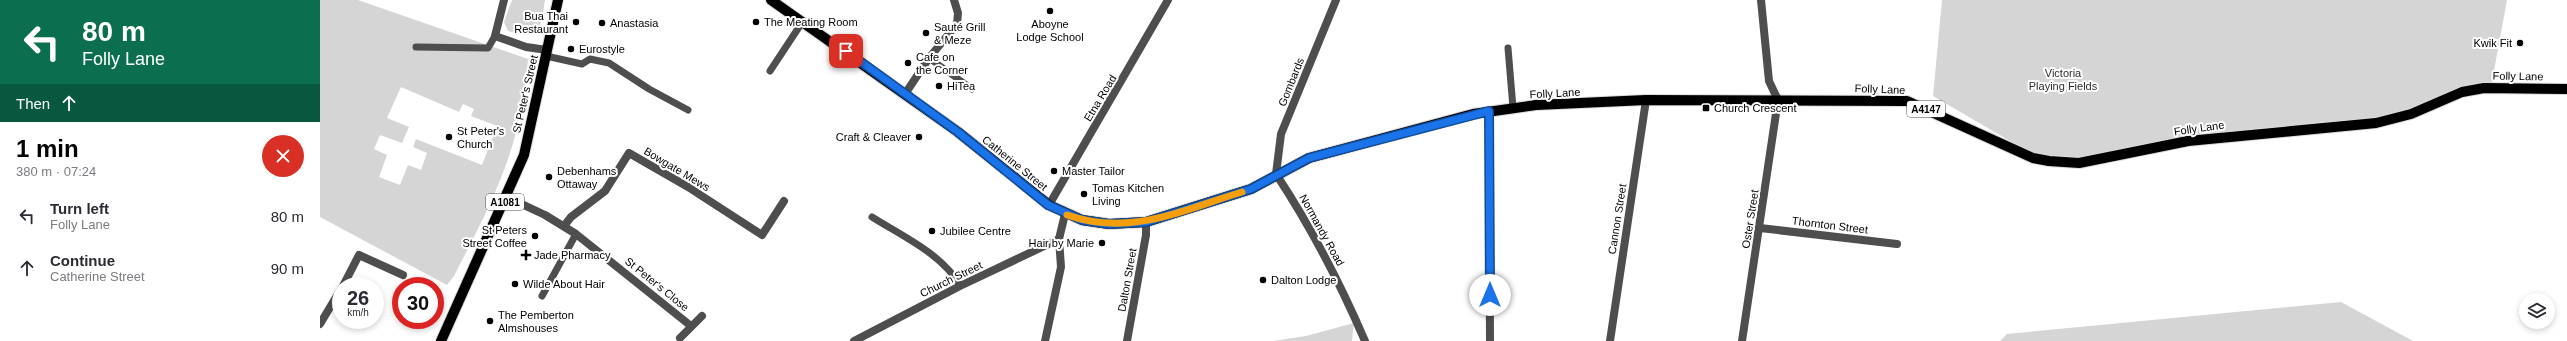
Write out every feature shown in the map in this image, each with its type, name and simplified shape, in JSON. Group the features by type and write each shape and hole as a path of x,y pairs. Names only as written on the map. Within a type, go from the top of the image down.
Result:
{"main road":[{"name":"St Peter's Street","path":"441,341 507,197 524,155 558,0"},
{"name":"Catherine Street","path":"771,0 803,21 958,132 1048,205 1065,214 1082,220 1109,224 1146,222 1251,189 1276,174"},
{"name":"Folly Lane","path":"1276,174 1309,158 1489,111 1513,108 1646,100 1906,101 2033,158 2072,163 2188,141 2376,123 2411,114 2462,92 2484,88 2567,89"}],"street":[{"path":"495,36 504,0"},
{"path":"905,94 930,58 957,24 958,9 954,0"},
{"name":"Etna Road","path":"1048,205 1168,0"},
{"name":"Gombards","path":"1276,174 1281,134 1336,0"},
{"path":"1761,0 1769,81 1778,100"},
{"name":"St Peter's Street","path":"495,36 547,53"},
{"name":"Cannon Street","path":"1610,341 1646,100"},
{"name":"Oster Street","path":"1742,341 1778,100"},
{"path":"1489,111 1490,341"},
{"name":"Bowgate Mews","path":"564,226 571,217 605,191 629,153 688,187 762,235 784,201"},
{"name":"Normandy Road","path":"1276,174 1300,211 1331,267 1365,341"},
{"name":"St Peter's Close","path":"507,197 564,226 576,234 691,326"},
{"path":"1046,341 1061,266 1059,239 1065,214"},
{"name":"Dalton Street","path":"1127,341 1146,235 1146,222"},
{"name":"Thornton Street","path":"1760,228 1897,244"},
{"name":"Church Street","path":"854,341 960,286 1059,239"},
{"path":"348,277 359,255 403,275"},
{"path":"320,324 332,304"},
{"name":"St Peter's Close","path":"680,338 702,316"}],"lane":[{"path":"770,71 803,21"},
{"path":"416,47 488,48 495,36"},
{"path":"1508,48 1513,108"},
{"path":"547,53 582,64 590,59 609,63 649,89 688,110"},
{"path":"930,58 972,89"},
{"path":"872,217 938,260 955,276 960,286"},
{"path":"542,296 576,234"}],"green space":[{"path":"320,0 358,0 528,59 525,90 519,119 512,146 493,197 454,276 447,285 444,283 444,277 432,277 320,217","holes":["401,87 459,112 463,104 474,109 471,116 497,126 482,165 416,139 413,147 427,153 421,170 408,165 400,185 379,177 387,155 374,149 380,135 402,143 409,127 387,118"]},
{"path":"512,0 545,0 540,25 533,34 527,35 508,31 504,22"},
{"name":"Victoria Playing Fields","path":"1942,0 2507,0 2491,87 2376,121 2065,160 2034,155 1933,96"},
{"path":"2341,302 2413,341 2000,341 2007,334"},
{"path":"1354,323 1352,341 1273,341 1306,336"}],"slow traffic":[{"path":"1067,215 1082,220 1109,224 1146,222 1242,192"}],"place":[{"name":"Aboyne Lodge School","path":"1050,11"},
{"name":"Bua Thai Restaurant","path":"576,22"},
{"name":"The Meating Room","path":"756,22"},
{"name":"Anastasia","path":"602,23"},
{"name":"Sauté Grill & Meze","path":"926,33"},
{"name":"Kwik Fit","path":"2520,43"},
{"name":"Eurostyle","path":"571,49"},
{"name":"Cafe on the Corner","path":"908,63"},
{"name":"HiTea","path":"939,86"},
{"name":"Church Crescent","path":"1706,108"},
{"name":"St Peter's Church","path":"449,137"},
{"name":"Craft & Cleaver","path":"919,137"},
{"name":"Master Tailor","path":"1054,171"},
{"name":"Debenhams Ottaway","path":"549,177"},
{"name":"Tomas Kitchen Living","path":"1084,194"},
{"name":"Jubilee Centre","path":"932,231"},
{"name":"St Peters Street Coffee","path":"535,236"},
{"name":"Hair by Marie","path":"1102,243"},
{"name":"Jade Pharmacy","path":"526,255"},
{"name":"Dalton Lodge","path":"1263,280"},
{"name":"Wilde About Hair","path":"515,284"},
{"name":"The Pemberton Almshouses","path":"490,321"}],"route":[{"path":"846,51 958,132 1048,205 1065,214 1082,220 1109,224 1146,222 1251,189 1276,174 1309,158 1489,111 1490,295"}]}
